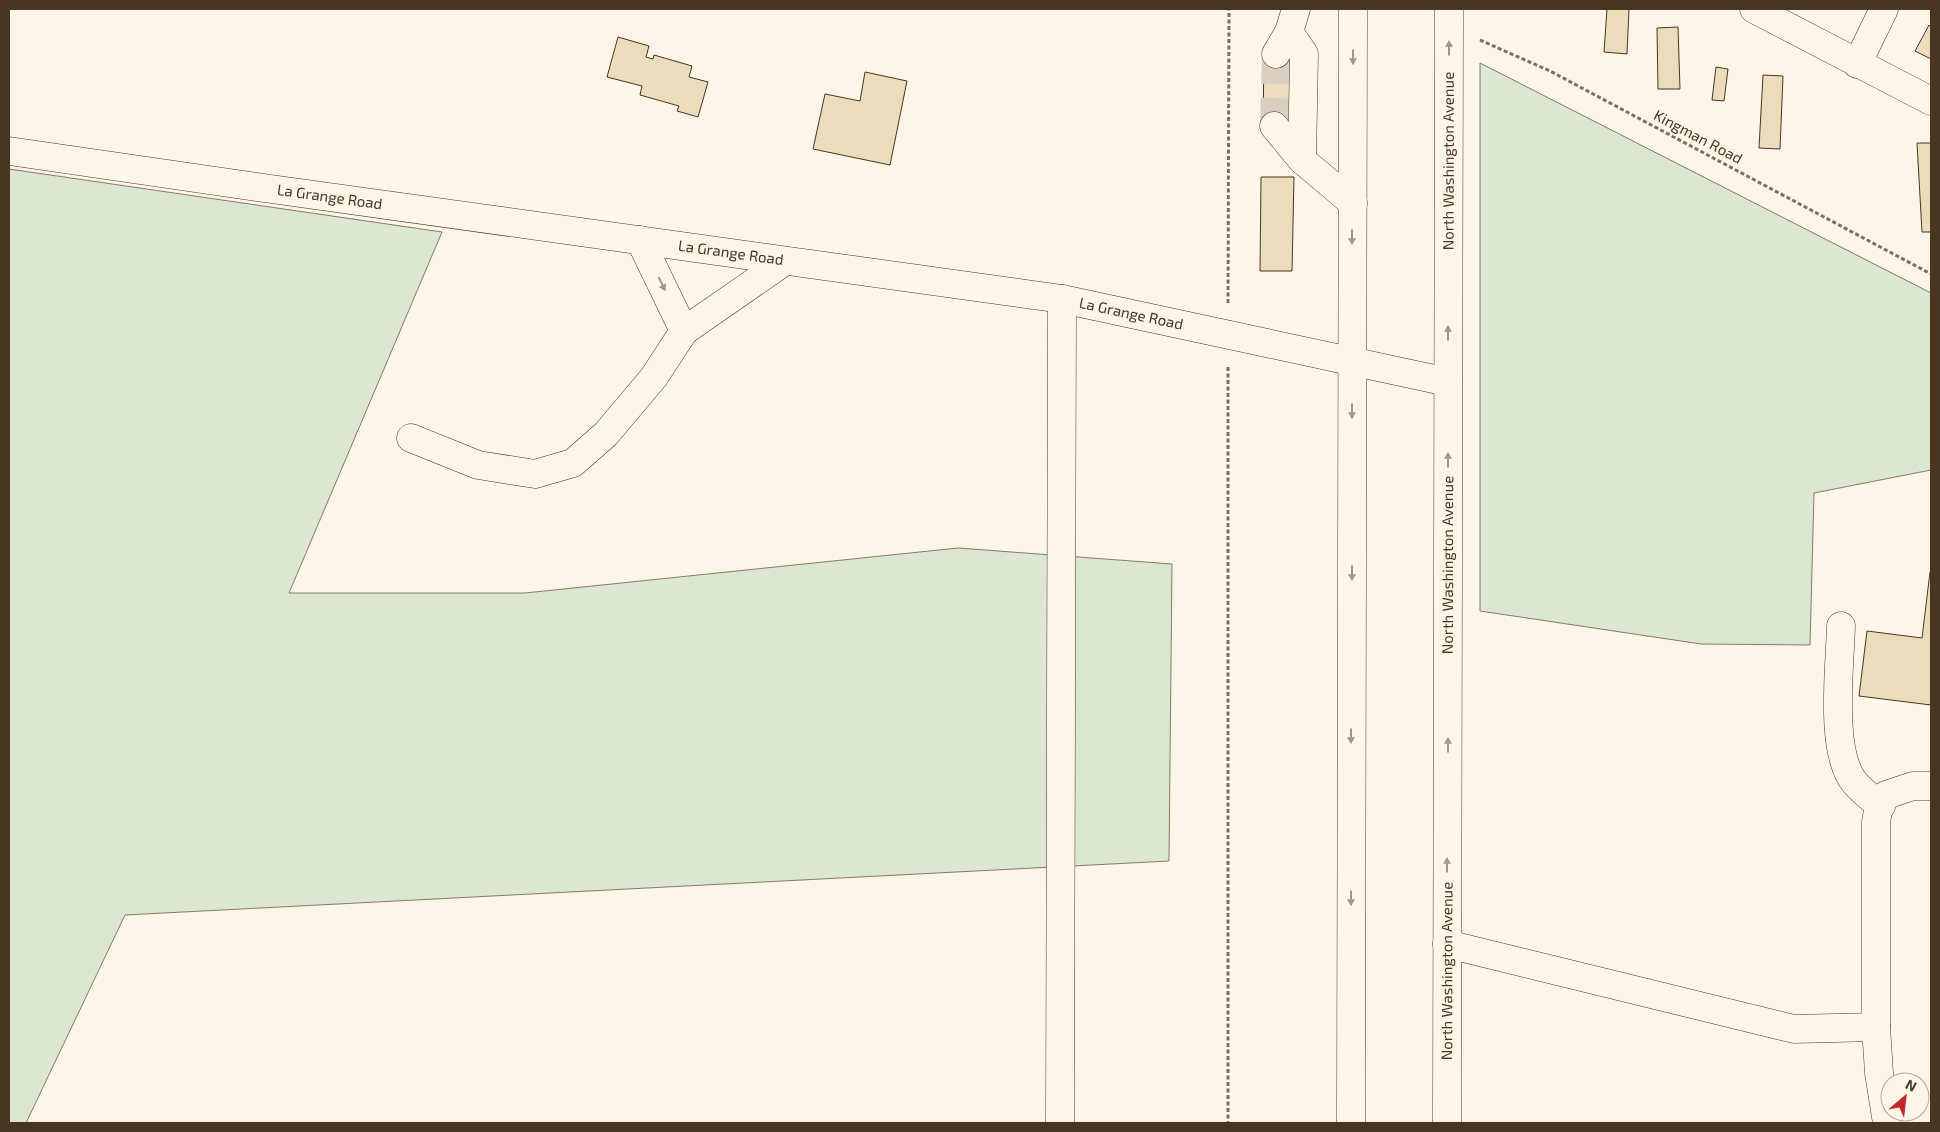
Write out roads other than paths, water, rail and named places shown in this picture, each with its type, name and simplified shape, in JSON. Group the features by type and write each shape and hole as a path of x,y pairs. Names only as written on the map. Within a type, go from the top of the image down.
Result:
{"street":[{"path":"1351,1123 1353,9"},
{"path":"1754,9 1931,101"},
{"path":"1857,64 1884,9"},
{"name":"North Washington Avenue","path":"1449,18 1448,944 1453,1123"},
{"path":"1287,32 1304,54 1302,160"},
{"path":"1274,126 1302,160 1353,203"},
{"name":"La Grange Road","path":"9,151 1062,299 1448,382"},
{"path":"640,240 684,331"},
{"path":"411,438 478,465 535,474 573,463 606,434 654,377 684,331 785,261"},
{"path":"1060,1123 1062,299"},
{"path":"1841,626 1838,728 1842,757 1854,782 1881,806"},
{"path":"1887,1123 1879,1073 1876,1027 1876,834 1878,811 1886,794 1912,786 1931,786"},
{"path":"1448,944 1794,1029 1876,1027"}],"tunnel":[{"path":"1274,126 1276,54"}]}
